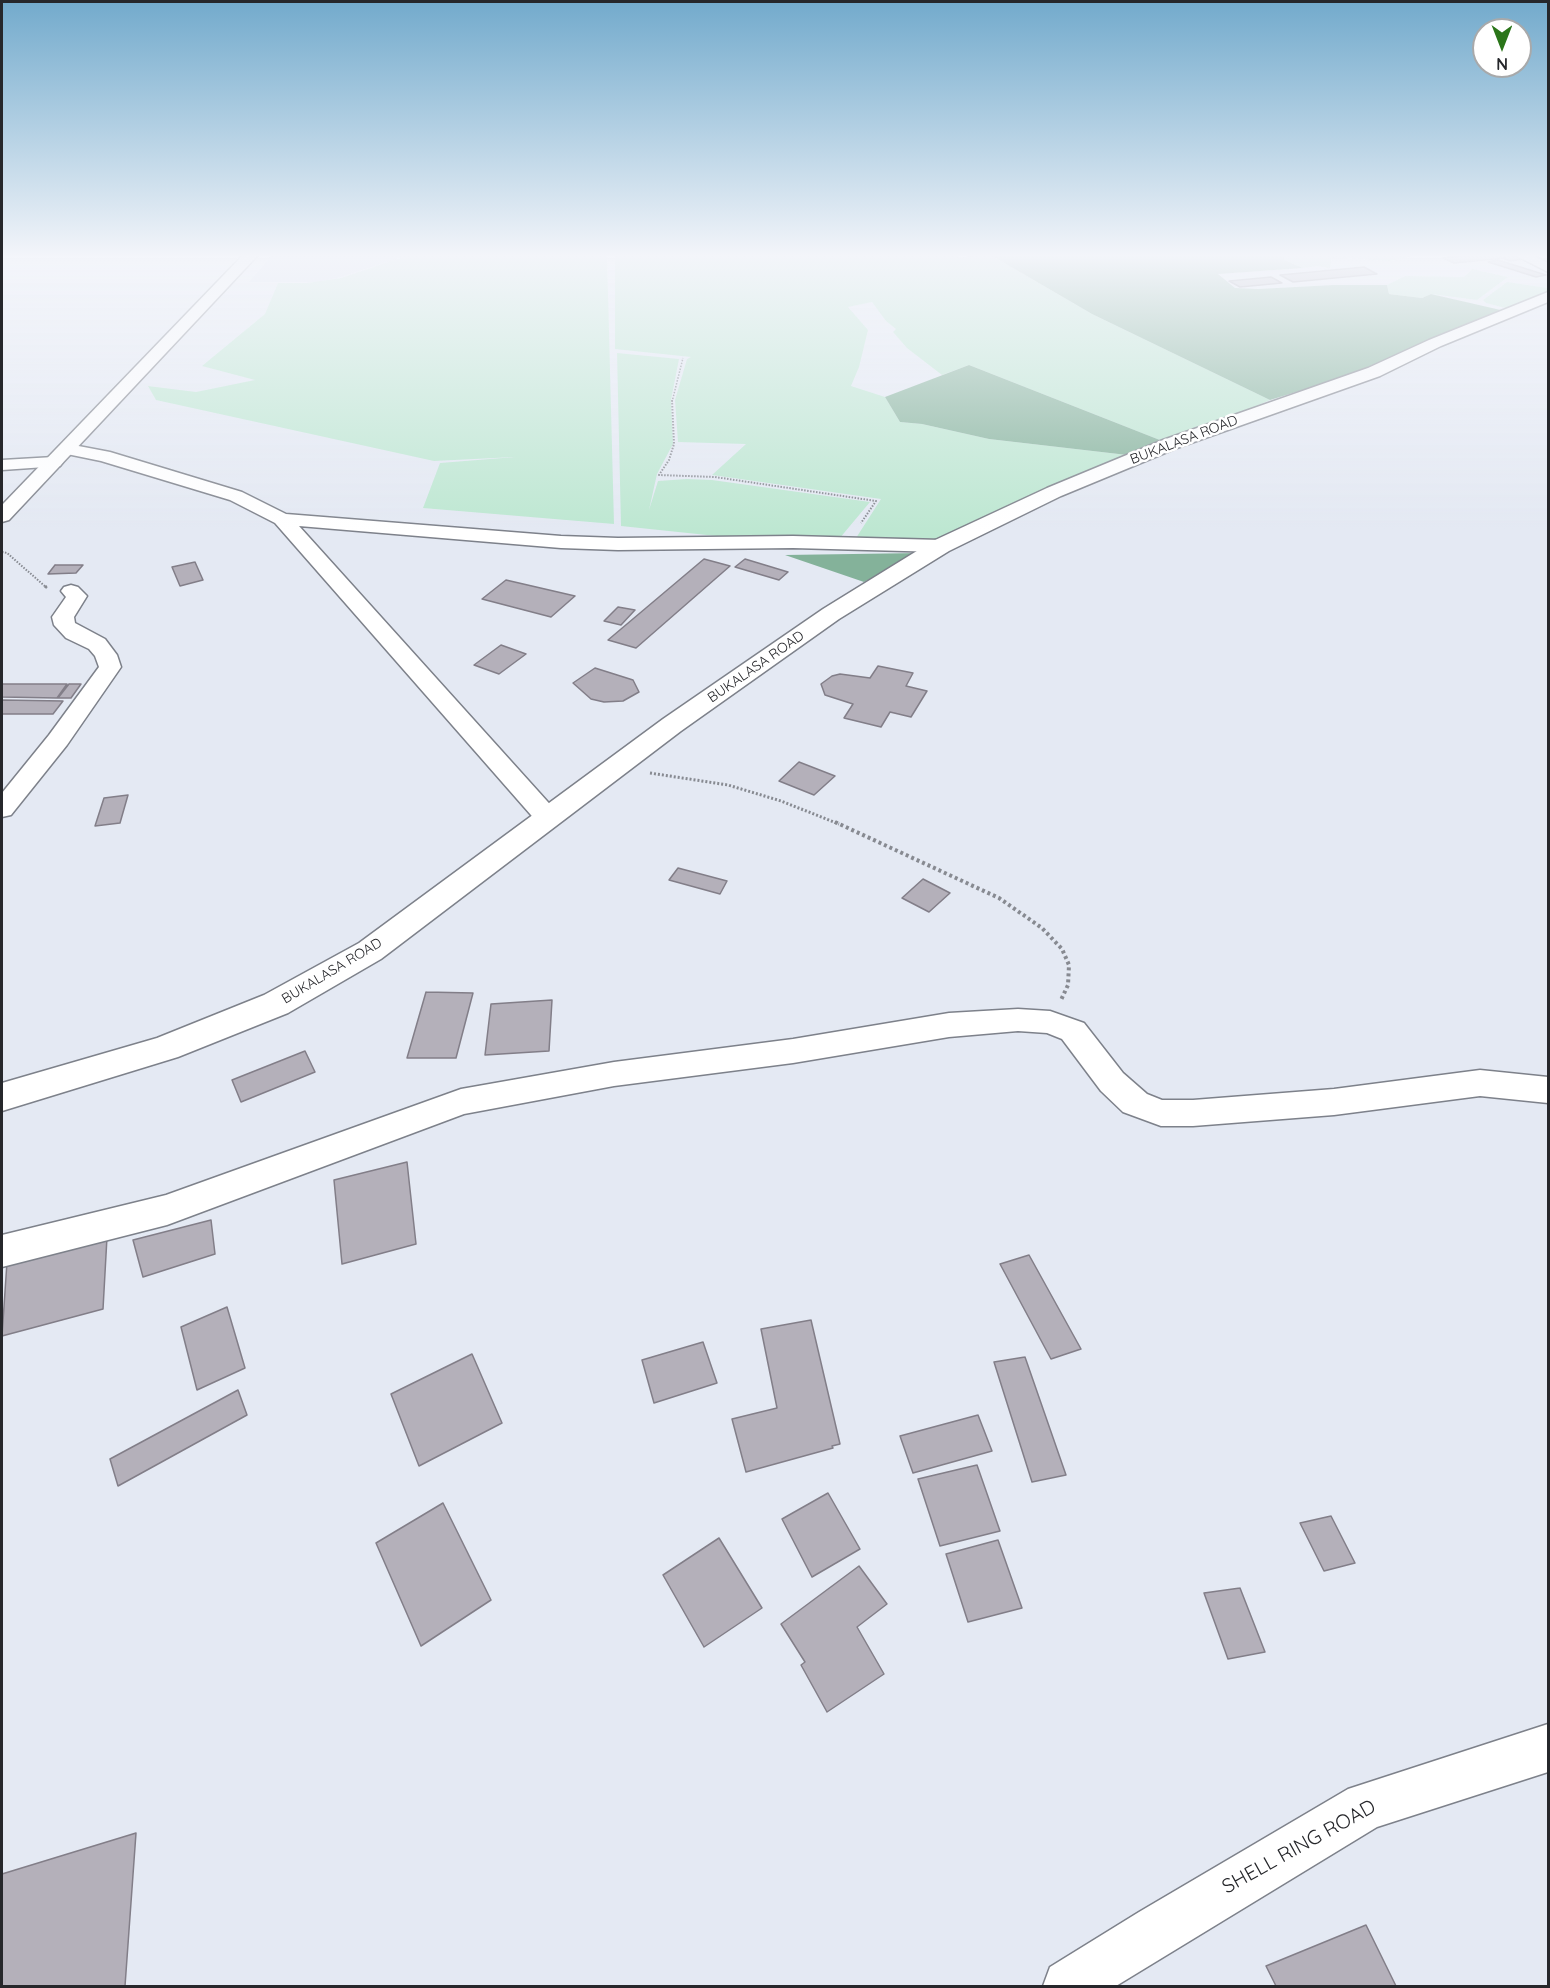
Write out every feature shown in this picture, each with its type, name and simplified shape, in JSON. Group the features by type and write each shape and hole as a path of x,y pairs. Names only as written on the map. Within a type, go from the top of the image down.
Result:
{"street":[{"path":"2,516 164,347"},
{"name":"BUKALASA ROAD","path":"2,1097 166,1048 276,1004 370,951 672,725 831,614 941,546 1054,492 1170,444 1374,372 1427,347"},
{"path":"2,465 61,455 104,456 236,496 282,519 547,817"},
{"path":"282,519 561,542 618,544 849,543 941,546"},
{"path":"2,809 58,740 110,667 106,655 97,644 64,625 63,617 77,596 71,591"},
{"path":"2,1251 167,1210 461,1101 614,1074 793,1051 949,1025 1018,1020 1050,1022 1072,1031 1112,1082 1135,1103 1161,1113 1193,1113 1334,1101 1480,1083 1548,1090"},
{"name":"SHELL RING ROAD","path":"1069,1986 1156,1930 1365,1806 1548,1748"}],"path":[{"path":"682,358 672,400 674,444 669,460 659,475 715,477 876,501 866,513 863,522 851,531 849,543"},
{"path":"2,552 7,553 49,590 71,591"},
{"path":"614,769 699,779 781,801 830,820 999,898 1042,928 1062,949 1066,957 1069,965 1068,985 1050,1022"}],"green space":[{"path":"225,347 609,347 614,524 423,508 440,463 515,457 434,461 156,400 148,386 196,392 255,380 202,366"},
{"path":"615,347 864,347 851,386 885,397 900,422 922,424 989,439 1136,456 980,526 972,521 968,534 950,542 856,538 881,499 712,475 746,444 678,442 675,400 687,359 691,357 615,349"},
{"path":"1160,347 1270,400 1170,444 969,365 942,375 907,348"},
{"path":"1160,347 1414,347 1358,373 1270,400"},
{"path":"617,353 679,359 671,400 673,444 657,474 649,510 658,481 687,479 712,480 870,502 839,539 726,537 621,526"},
{"path":"969,365 1170,444 1136,456 989,439 922,424 900,422 885,397"},
{"path":"921,553 864,582 785,555"}],"building":[{"path":"704,559 730,566 636,648 608,640"},
{"path":"745,559 788,572 779,580 735,567"},
{"path":"195,562 203,580 180,586 172,567"},
{"path":"55,565 83,565 76,573 48,574"},
{"path":"506,580 575,596 551,617 482,599"},
{"path":"618,607 635,610 621,625 604,621"},
{"path":"501,645 526,654 499,674 474,665"},
{"path":"878,666 913,673 906,686 927,691 911,717 890,712 881,727 844,718 853,704 825,695 821,684 832,676 840,674 870,678"},
{"path":"595,668 633,680 639,692 623,701 604,702 591,699 573,683"},
{"path":"2,684 67,684 57,698 2,697"},
{"path":"69,684 81,684 71,698 58,698"},
{"path":"2,700 63,701 53,714 2,714"},
{"path":"799,762 835,776 814,795 779,781"},
{"path":"128,795 120,823 95,826 104,798"},
{"path":"678,868 727,881 720,894 669,880"},
{"path":"923,879 950,893 929,912 902,898"},
{"path":"426,992 473,993 456,1058 407,1058"},
{"path":"552,1000 549,1051 485,1055 491,1004"},
{"path":"305,1051 315,1072 241,1102 232,1080"},
{"path":"407,1162 416,1244 342,1264 334,1180"},
{"path":"211,1220 215,1254 143,1277 133,1240"},
{"path":"107,1237 103,1309 2,1336 7,1262"},
{"path":"1029,1255 1081,1349 1051,1359 1000,1264"},
{"path":"227,1307 245,1368 197,1390 181,1327"},
{"path":"811,1320 840,1444 832,1446 833,1448 746,1472 732,1419 777,1408 761,1329"},
{"path":"703,1342 717,1383 654,1403 642,1360"},
{"path":"472,1354 502,1423 419,1466 391,1394"},
{"path":"1025,1357 1066,1475 1032,1482 994,1362"},
{"path":"238,1390 247,1415 118,1486 110,1459"},
{"path":"978,1415 992,1451 913,1473 900,1436"},
{"path":"977,1465 1000,1531 940,1546 918,1479"},
{"path":"828,1493 860,1549 812,1577 782,1519"},
{"path":"443,1503 491,1600 421,1646 376,1543"},
{"path":"1331,1516 1355,1563 1324,1571 1300,1523"},
{"path":"719,1538 762,1608 704,1647 663,1575"},
{"path":"998,1540 1022,1608 968,1622 946,1554"},
{"path":"859,1566 887,1604 857,1627 884,1674 827,1712 801,1665 805,1662 781,1624"},
{"path":"1240,1588 1265,1652 1228,1659 1204,1593"},
{"path":"136,1833 125,1986 2,1986 2,1874"},
{"path":"1366,1925 1396,1986 1276,1986 1266,1966"}]}
